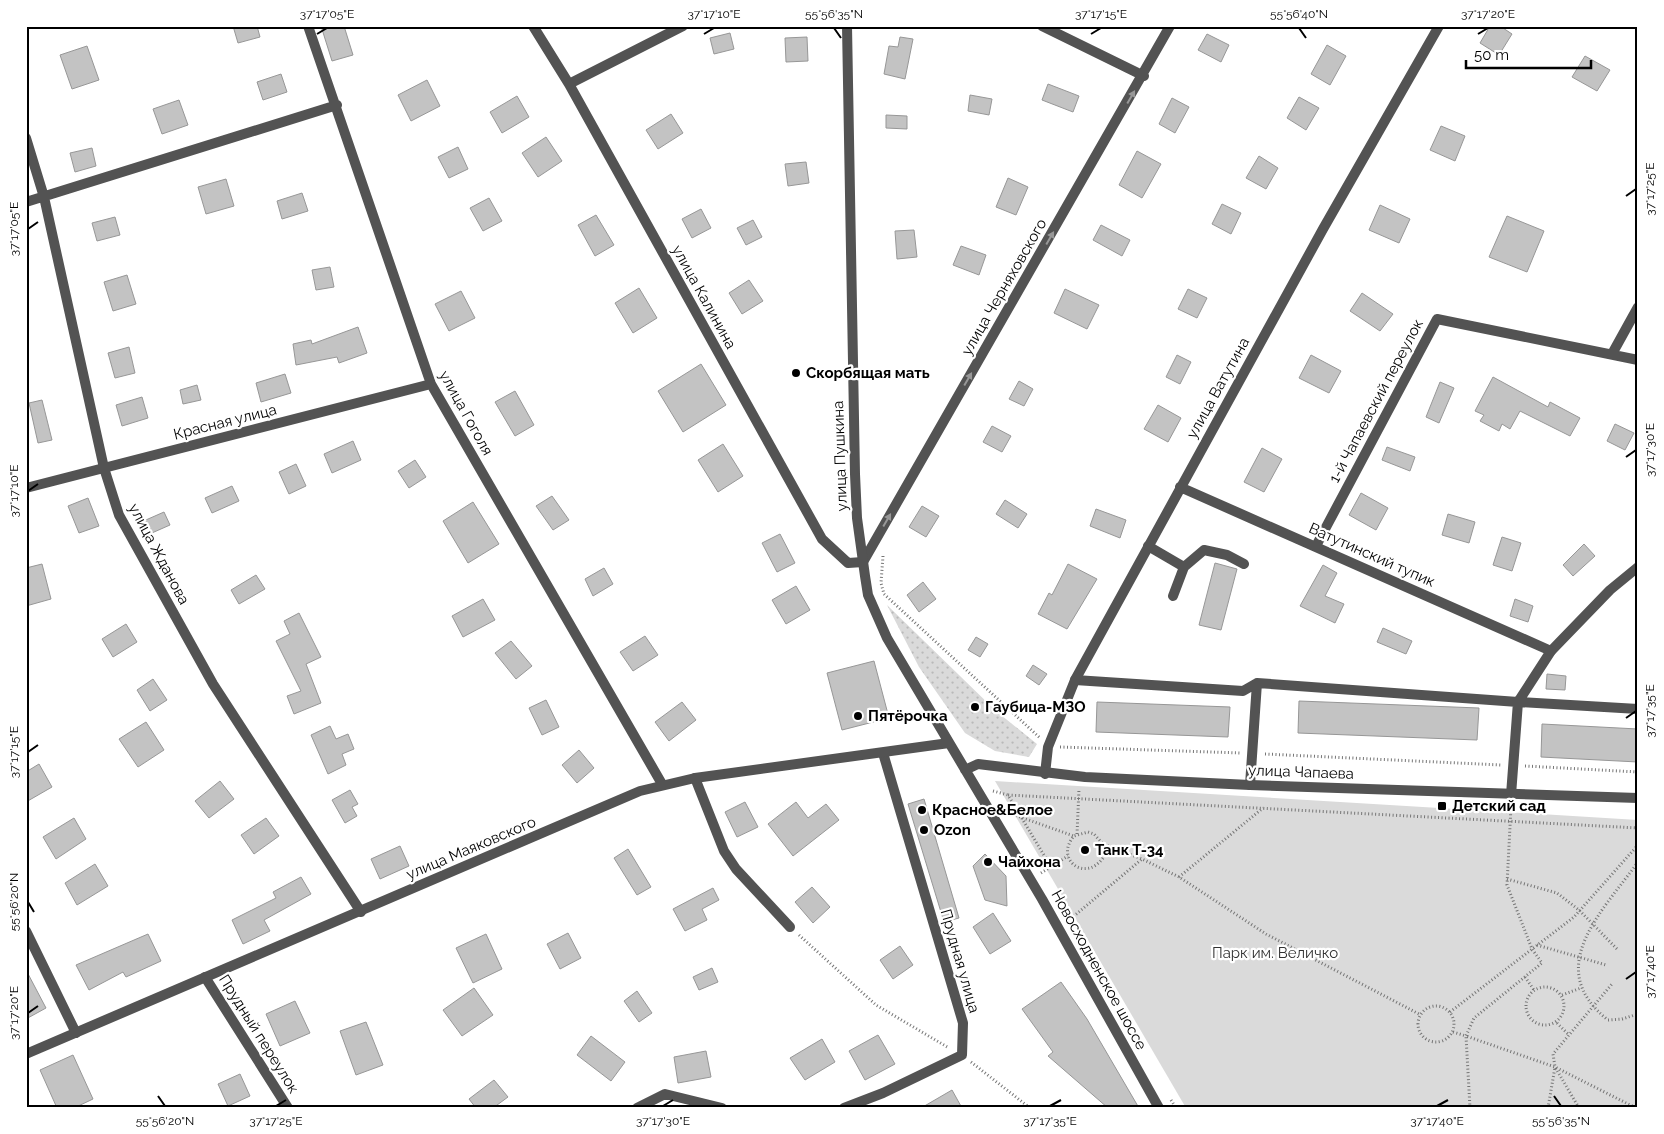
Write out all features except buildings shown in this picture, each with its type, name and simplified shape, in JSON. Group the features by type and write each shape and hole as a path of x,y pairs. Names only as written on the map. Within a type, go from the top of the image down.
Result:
{"street":[{"name":"улица Гоголя","path":"308,26 337,105 431,384 662,784"},
{"name":"улица Калинина","path":"533,26 569,84 822,539 848,563 863,562"},
{"path":"569,84 683,26"},
{"name":"улица Пушкина","path":"847,26 855,474 868,595 887,638 965,770"},
{"path":"1042,26 1144,76"},
{"name":"улица Черняховского","path":"863,562 1144,76 1170,26"},
{"name":"улица Ватутина","path":"1045,774 1048,747 1075,680 1180,487 1439,26"},
{"path":"26,202 337,105"},
{"name":"улица Жданова","path":"26,138 44,197 104,468 119,515 213,684 361,912"},
{"path":"1612,354 1638,307"},
{"name":"1-й Чапаевский переулок","path":"1316,546 1437,319 1638,360"},
{"name":"Красная улица","path":"26,488 431,384"},
{"name":"Ватутинский тупик","path":"1180,487 1551,651"},
{"path":"1148,546 1184,567"},
{"path":"1174,596 1184,567 1204,550 1227,555 1244,564"},
{"path":"1511,795 1518,702 1551,651 1610,590 1638,567"},
{"path":"1075,680 1243,692 1257,682 1518,702 1638,708"},
{"path":"1250,785 1257,682"},
{"name":"улица Маяковского","path":"26,1054 640,791 662,784 695,778 949,743"},
{"name":"Прудная улица","path":"883,753 963,1023 962,1055"},
{"name":"улица Чапаева","path":"965,770 978,764 1045,774 1250,785 1638,798"},
{"name":"Новосходненское шоссе","path":"965,770 1042,899 1159,1108"},
{"path":"695,778 728,857 736,869 790,927"},
{"path":"26,931 76,1033"},
{"name":"Прудный переулок","path":"205,977 288,1108"},
{"path":"844,1108 883,1093 962,1055"},
{"path":"637,1108 665,1094 722,1108"}],"path":[{"path":"884,554 881,577 884,594 1048,747 1252,754 1638,772"},
{"path":"1080,776 1076,835 1067,849 1068,856 1071,862 1081,868 1094,867 1102,858 1103,844"},
{"path":"993,791 1008,794 1638,828"},
{"path":"1008,794 1051,867"},
{"path":"1470,1108 1466,1036 1474,1018 1542,963 1532,949 1507,885 1511,795"},
{"path":"1179,877 1263,808"},
{"path":"989,810 1076,835 1088,832 1094,834 1103,844 1142,859 1179,877 1266,934 1419,1014"},
{"path":"1450,1012 1579,910 1638,845"},
{"path":"1040,874 1068,856"},
{"path":"1068,921 1142,859"},
{"path":"1638,862 1587,935 1576,967 1581,988 1592,1008 1608,1020 1622,1020 1638,1014"},
{"path":"1508,879 1557,893 1579,910 1617,949"},
{"path":"790,927 876,1005 962,1055 1030,1108"},
{"path":"1537,944 1606,965"},
{"path":"1525,976 1534,990"},
{"path":"1548,1108 1554,1067 1553,1054 1612,984"},
{"path":"1549,987 1562,995 1565,1010 1556,1023 1542,1026 1529,1017 1526,1002 1534,990 1549,987"},
{"path":"1562,995 1581,988"},
{"path":"1432,1006 1444,1007 1454,1017 1453,1032 1444,1041 1431,1042 1418,1029 1419,1014 1432,1006"},
{"path":"1556,1023 1569,1035"},
{"path":"1453,1032 1554,1067 1636,1108"},
{"path":"1554,1067 1579,1108"}],"green space":[{"path":"887,605 996,711 1037,744 1029,757 995,751 965,733 919,667"},
{"name":"Парк им. Величко","path":"995,781 1638,820 1638,1108 1186,1108"}],"place":[{"name":"Скорбящая мать","path":"796,373"},
{"name":"Гаубица-МЗО","path":"975,707"},
{"name":"Пятёрочка","path":"858,716"},
{"name":"Детский сад","path":"1442,806"},
{"name":"Красное&Белое","path":"922,810"},
{"name":"Ozon","path":"924,830"},
{"name":"Танк Т-34","path":"1085,850"},
{"name":"Чайхона","path":"988,862"}]}
